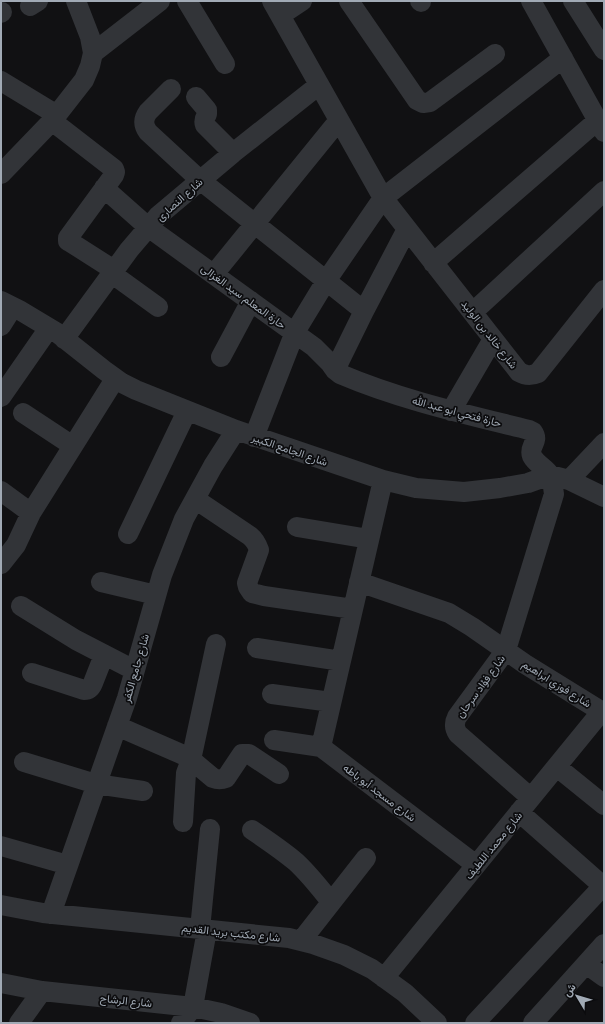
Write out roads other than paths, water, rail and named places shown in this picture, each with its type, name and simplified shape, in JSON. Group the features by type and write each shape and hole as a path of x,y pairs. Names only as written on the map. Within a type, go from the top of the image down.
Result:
{"street":[{"path":"1,174 54,118 84,80 90,66 93,53 90,37 76,1"},
{"path":"93,53 160,1"},
{"path":"187,1 226,64"},
{"path":"277,8 302,1"},
{"path":"349,1 417,100 423,103 430,102 495,54"},
{"path":"434,263 601,126 531,1"},
{"path":"573,1 598,25 604,50"},
{"name":"شارع خالد بن الوليد","path":"277,8 383,198 520,372 524,375 534,375 538,373 604,290"},
{"path":"254,437 295,332 326,280 383,198 562,58"},
{"path":"1,81 54,118 114,169 115,174 68,237 68,241 113,271 158,308"},
{"name":"شارع النصارى","path":"1,397 113,271 158,216 200,180 319,84"},
{"path":"171,89 145,115 145,128 148,132 200,180 364,311"},
{"path":"196,97 207,110 207,114 204,117 205,125 233,153"},
{"path":"214,274 339,120"},
{"name":"حارة المعلم سيد الغزالى","path":"104,188 148,227 251,300 318,350 334,370"},
{"path":"473,312 604,191"},
{"path":"334,370 407,229"},
{"path":"221,357 251,300"},
{"path":"1,326 7,304"},
{"name":"شارع الجامع الكبير","path":"7,304 34,318 57,333 115,379 136,390 254,437 383,480 416,488 464,492 528,483 550,475"},
{"path":"451,410 493,339"},
{"name":"حارة فتحي ابو عبد الله","path":"334,370 347,377 400,396 529,430 535,434 535,441 531,450 533,458 550,475"},
{"path":"1,564 16,545 31,513 115,379"},
{"path":"128,534 187,411"},
{"path":"23,413 73,446"},
{"name":"شارع جامع الكفر","path":"51,914 127,698 162,575 184,519 194,499 212,466 236,430"},
{"path":"569,480 604,443"},
{"path":"550,475 569,480 604,497"},
{"name":"شارع فؤاد سرحان","path":"550,475 554,494 506,650 456,717 454,726 458,734 603,885"},
{"path":"321,747 383,480"},
{"path":"3,496 31,513"},
{"path":"194,499 250,536 258,544 259,550 247,583 252,593 353,609"},
{"path":"297,527 369,539"},
{"path":"101,582 156,594"},
{"name":"شارع فوزي ابراهيم","path":"359,582 449,613 525,664 603,712"},
{"path":"21,606 76,640 134,670"},
{"path":"183,822 186,773 191,760 216,644"},
{"path":"257,648 341,660"},
{"path":"32,673 88,690 91,687 104,655"},
{"path":"272,694 331,702"},
{"name":"شارع محمد اللطيف","path":"384,978 556,767 603,712"},
{"path":"117,726 188,757 213,778 220,780 226,778 242,754 246,753 279,774"},
{"name":"شارع مسجد أبو باطه","path":"274,740 321,747 476,866"},
{"path":"24,762 96,784 143,791"},
{"path":"556,767 604,805"},
{"path":"187,1015 204,930 210,829"},
{"path":"252,830 275,845 296,862 315,881 331,902"},
{"path":"1,846 68,865"},
{"path":"301,941 366,858"},
{"path":"475,1023 603,885"},
{"name":"شارع مكتب بريد القديم","path":"1,905 51,914 289,938 314,944 344,955 372,969 405,993 437,1023"},
{"path":"539,1021 604,944"},
{"path":"586,964 604,977"},
{"name":"شارع الرشاح","path":"1,983 42,992 187,1015 220,1013 250,1023"},
{"path":"19,1023 42,992"}]}
